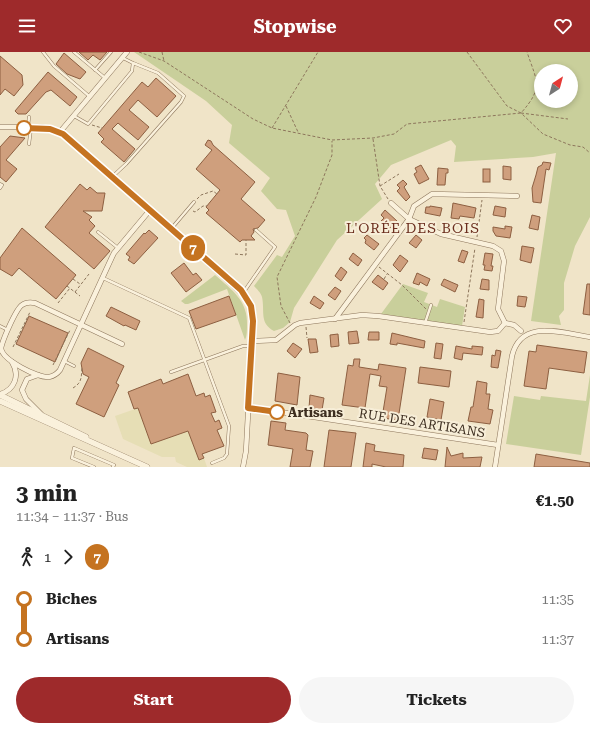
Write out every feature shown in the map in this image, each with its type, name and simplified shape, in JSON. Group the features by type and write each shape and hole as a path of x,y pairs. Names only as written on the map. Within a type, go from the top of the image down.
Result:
{"street":[{"path":"60,132 127,52"},
{"path":"0,127 50,129 60,132 243,293 252,312 252,344 246,454 243,467"},
{"path":"335,319 409,219 414,206 430,194 517,196"},
{"path":"392,203 409,219 445,235 495,247 504,257 498,309 499,314 505,323 514,325 521,331"},
{"path":"122,344 81,324 35,303 28,302 19,307 1,349 4,355 12,362 39,375 47,377 54,375 60,370 64,361 81,324 102,278 118,248 150,210"},
{"path":"252,344 276,340 298,323 372,315 493,332 498,331 505,323"},
{"path":"495,467 512,356 520,339 532,332 542,330 590,337"},
{"path":"0,395 9,390 15,382 16,373 12,362"},
{"path":"39,375 27,379 23,385 22,392 28,402 43,415"},
{"path":"0,395 113,451"},
{"path":"0,401 147,467"},
{"name":"RUE DES ARTISANS","path":"248,408 498,445"}],"lane":[{"path":"43,52 54,66 90,97"},
{"path":"74,52 105,78"},
{"path":"95,70 111,52"},
{"path":"112,177 126,164 181,102 184,96 158,74 123,58"},
{"path":"74,115 88,124 132,71 133,63"},
{"path":"29,117 29,144"},
{"path":"0,184 2,185 0,188"},
{"path":"171,229 194,202"},
{"path":"243,293 275,247 256,230"},
{"path":"98,232 118,248"},
{"path":"102,278 189,318 229,426 226,457 212,463"},
{"path":"425,323 431,305"},
{"path":"0,326 8,330"},
{"path":"171,372 252,344"},
{"path":"64,361 74,366"},
{"path":"94,467 72,458 74,448 114,465 114,467"}],"path":[{"path":"139,52 164,60 253,118 272,128 332,140 373,138 394,134 407,124 521,113 568,118"},
{"path":"162,52 164,60"},
{"path":"272,128 318,52"},
{"path":"467,52 508,106 521,113 543,134 570,145 583,147 590,153"},
{"path":"521,113 533,99 538,84 527,52"},
{"path":"285,106 298,133"},
{"path":"88,124 102,128"},
{"path":"373,138 380,186 392,203"},
{"path":"292,327 281,306 277,277 316,197 332,155 332,140"},
{"path":"380,186 399,174"},
{"path":"194,202 201,195 213,191 217,194"},
{"path":"463,328 483,195"},
{"path":"190,208 195,212 203,206 207,206"},
{"path":"235,254 246,255 246,240"},
{"path":"375,265 402,285 428,312"},
{"path":"75,292 90,274"},
{"path":"384,279 388,274"},
{"path":"73,279 80,285"},
{"path":"67,286 80,296"},
{"path":"58,303 70,288"},
{"path":"14,347 30,312"},
{"path":"306,322 307,338"},
{"path":"53,365 70,330"},
{"path":"73,388 79,384 83,377 82,367"}],"shaded area":[{"path":"138,408 151,444 188,431 199,460 204,458 207,467 187,467 176,462 175,457 162,457 123,439 115,416"}],"green space":[{"path":"134,52 590,52 590,217 575,246 564,283 564,310 559,316 561,325 531,321 556,153 533,157 454,162 456,146 451,140 391,165 375,184 382,199 337,240 294,308 290,322 283,328 274,331 269,328 264,320 262,297 254,286 277,255 282,257 295,236 286,210 277,209 261,191 270,178 229,143 232,125 206,101"},
{"path":"215,275 233,291 245,309 247,317 247,331 245,340 227,289 188,304 181,301"},
{"path":"403,284 428,293 424,302 437,307 440,299 465,307 462,326 381,314"},
{"path":"590,375 590,397 581,455 506,444 514,396 540,400 541,396 586,401"}],"building":[{"path":"79,52 107,52 100,60 93,55 88,60"},
{"path":"64,53 86,72 80,79 67,74 56,64"},
{"path":"0,56 22,75 23,85 14,96 5,89 0,95"},
{"path":"48,72 77,97 70,106 51,90 46,92 26,114 18,114 15,111"},
{"path":"156,78 176,96 157,117 138,100 129,110 149,127 138,140 118,123 112,129 135,149 124,162 101,142 104,139 98,133 142,82 148,87"},
{"path":"10,136 25,138 6,160 17,169 6,182 0,177 0,147"},
{"path":"208,140 211,141 213,145 255,182 241,199 265,220 258,228 253,229 254,232 251,236 255,240 242,240 240,242 206,213 209,210 206,207 220,190 196,169 212,150 205,145"},
{"path":"543,162 551,163 549,170 546,169 541,203 533,202 532,188 538,167 542,165"},
{"path":"421,165 429,179 419,184 414,174 417,172 415,168"},
{"path":"503,166 511,167 511,180 503,179"},
{"path":"438,168 448,169 448,173 446,173 445,185 437,185"},
{"path":"483,169 490,169 490,182 483,182"},
{"path":"403,180 407,184 404,187 410,197 406,201 397,191 400,188 397,185"},
{"path":"80,184 87,190 90,187 97,193 105,193 102,211 83,211 92,217 89,220 95,226 89,233 110,251 94,269 45,227"},
{"path":"453,203 476,208 474,218 460,216 459,219 451,218"},
{"path":"430,206 442,208 440,216 425,213 426,207"},
{"path":"495,206 506,208 505,217 493,215"},
{"path":"385,210 397,221 390,228 381,221 384,218 381,215"},
{"path":"532,215 540,217 538,230 529,228"},
{"path":"505,226 512,227 510,238 496,236 493,231 493,227 505,229"},
{"path":"22,228 76,275 56,299 19,268 12,276 0,269 0,258"},
{"path":"149,230 158,238 134,264 128,260 130,257 126,254 144,233 145,234"},
{"path":"367,235 379,244 374,250 365,243 366,240 364,238"},
{"path":"416,235 422,240 416,248 409,243"},
{"path":"522,246 534,248 531,263 520,260"},
{"path":"462,250 468,252 464,263 458,261"},
{"path":"353,253 362,260 358,266 349,259"},
{"path":"485,253 493,254 491,266 493,266 492,271 484,270 485,265 483,265"},
{"path":"400,255 408,261 400,272 393,265"},
{"path":"184,263 193,275 196,273 202,280 186,292 171,273"},
{"path":"341,267 347,272 341,281 335,276"},
{"path":"417,273 430,279 427,286 420,282 419,285 413,283"},
{"path":"378,275 388,283 383,290 372,282"},
{"path":"444,279 458,285 455,292 441,285"},
{"path":"482,279 489,280 489,290 480,289"},
{"path":"587,284 590,284 590,315 583,314"},
{"path":"335,287 341,291 335,300 328,295"},
{"path":"229,296 236,315 196,329 189,311"},
{"path":"314,296 324,303 320,309 310,303"},
{"path":"518,296 527,297 525,307 517,306"},
{"path":"479,299 484,300 483,318 476,317"},
{"path":"111,307 140,321 136,330 125,325 124,326 106,316"},
{"path":"29,316 68,333 55,362 16,344"},
{"path":"357,331 359,343 349,344 348,332"},
{"path":"369,332 379,332 379,340 368,340"},
{"path":"392,333 425,341 424,348 397,343 397,345 390,344"},
{"path":"338,334 339,346 331,347 330,335"},
{"path":"308,339 316,339 318,352 310,353"},
{"path":"293,343 302,349 295,358 287,351"},
{"path":"436,343 443,344 441,359 434,358"},
{"path":"537,345 587,352 584,373 549,368 546,389 524,386 529,351 536,352"},
{"path":"456,346 472,349 472,346 483,347 482,355 463,353 462,360 454,358"},
{"path":"88,348 124,366 116,383 119,385 104,417 76,404 89,377 83,374 81,363"},
{"path":"496,350 501,351 498,368 491,367 492,355 495,356"},
{"path":"354,359 360,359 359,367 378,370 379,364 406,368 398,420 382,418 387,387 379,386 381,376 370,374 365,408 342,405 348,365 353,366"},
{"path":"420,367 451,371 449,387 418,383"},
{"path":"278,373 300,377 297,405 275,401"},
{"path":"188,374 196,396 204,393 205,397 210,395 216,412 211,413 215,422 219,420 222,428 217,430 224,446 202,454 204,458 199,460 188,431 151,444 138,408 134,409 128,392 161,379 163,384"},
{"path":"477,381 487,383 486,394 490,394 488,409 493,410 490,424 468,421 471,407 473,407"},
{"path":"310,395 324,398 322,410 309,408"},
{"path":"430,399 444,402 441,420 427,417"},
{"path":"271,421 286,423 285,430 306,433 308,435 306,450 313,451 310,467 290,467 293,449 268,445"},
{"path":"329,430 356,433 351,467 324,467"},
{"path":"366,443 375,445 374,451 404,455 403,467 386,467 372,464 372,467 363,467"},
{"path":"447,447 451,456 463,453 463,458 482,457 480,467 445,467"},
{"path":"424,448 438,450 436,460 422,458"},
{"path":"536,454 590,463 590,467 534,467"}],"bus line":[{"name":"7","path":"24,128 44,128 57,130 63,134 174,233 241,290 251,306 253,315 252,360 248,408 277,412"}],"place":[{"name":"Artisans","path":"277,412"}],"district":[{"name":"L'ORÉE DES BOIS","path":"413,228"}]}
